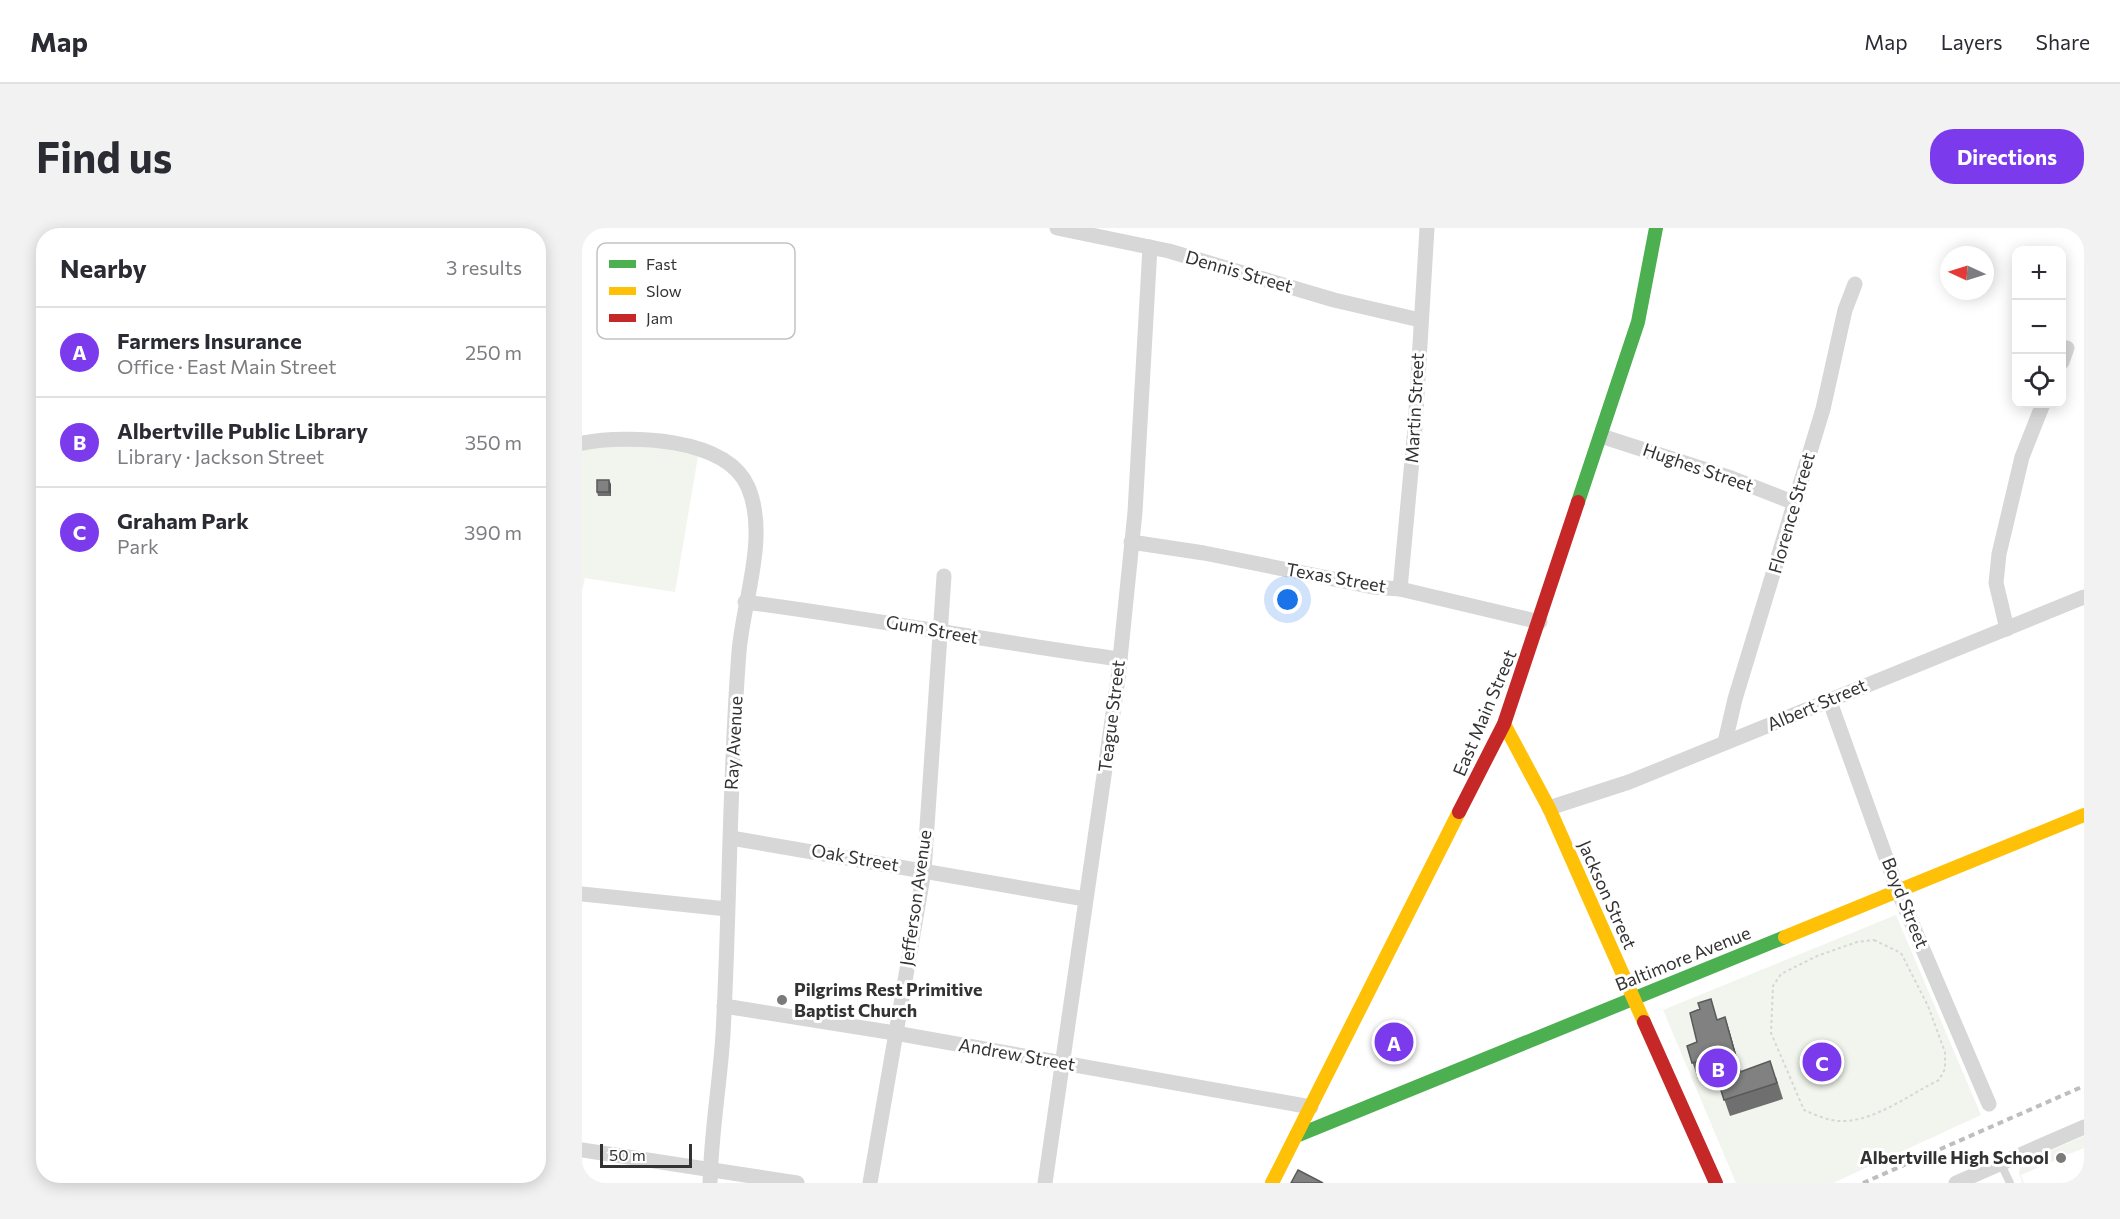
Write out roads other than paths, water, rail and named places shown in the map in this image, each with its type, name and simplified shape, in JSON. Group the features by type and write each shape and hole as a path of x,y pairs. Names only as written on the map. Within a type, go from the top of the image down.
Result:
{"main road":[{"name":"East Main Street","path":"1272,1183 1504,724 1540,622 1638,322 1656,228"},
{"name":"Jackson Street","path":"1504,724 1549,808 1632,999 1716,1183"},
{"name":"Baltimore Avenue","path":"1296,1136 2084,815"}],"street":[{"name":"Dennis Street","path":"1056,228 1150,247 1334,300 1420,320"},
{"name":"Martin Street","path":"1400,588 1414,428 1427,228"},
{"name":"Teague Street","path":"1045,1183 1119,659 1131,542 1150,247"},
{"name":"Florence Street","path":"1725,742 1735,699 1826,398 1845,310 1855,284"},
{"path":"2007,629 1996,583 2000,554 2022,457 2041,408"},
{"name":"Hughes Street","path":"1601,436 1731,478 1795,503"},
{"name":"Ray Avenue","path":"582,443 629,438 677,445 716,455 739,474 747,486 756,514 756,544 745,602 739,652 724,1006 710,1177"},
{"name":"Texas Street","path":"1131,542 1373,587 1400,588 1540,622"},
{"name":"Jefferson Avenue","path":"870,1183 924,871 944,576"},
{"name":"Albert Street","path":"1549,808 1629,782 2084,597"},
{"name":"Gum Street","path":"745,602 1119,659"},
{"name":"Boyd Street","path":"1829,699 1898,891 1989,1104"},
{"name":"Oak Street","path":"731,838 1085,899"},
{"path":"582,894 727,909"},
{"name":"Andrew Street","path":"724,1006 895,1033 1311,1107"},
{"path":"1956,1183 2084,1127"},
{"path":"582,1150 710,1177 797,1183"}],"lane":[{"path":"2001,1164 2010,1183"}],"railway":[{"path":"1863,1183 2084,1086"}],"place":[{"name":"Pilgrims Rest Primitive Baptist Church","path":"782,1000"},
{"name":"Farmers Insurance","path":"1394,1042"},
{"name":"Graham Park","path":"1822,1062"},
{"name":"Albertville Public Library","path":"1718,1068"},
{"name":"Albertville High School","path":"2061,1158"}]}
